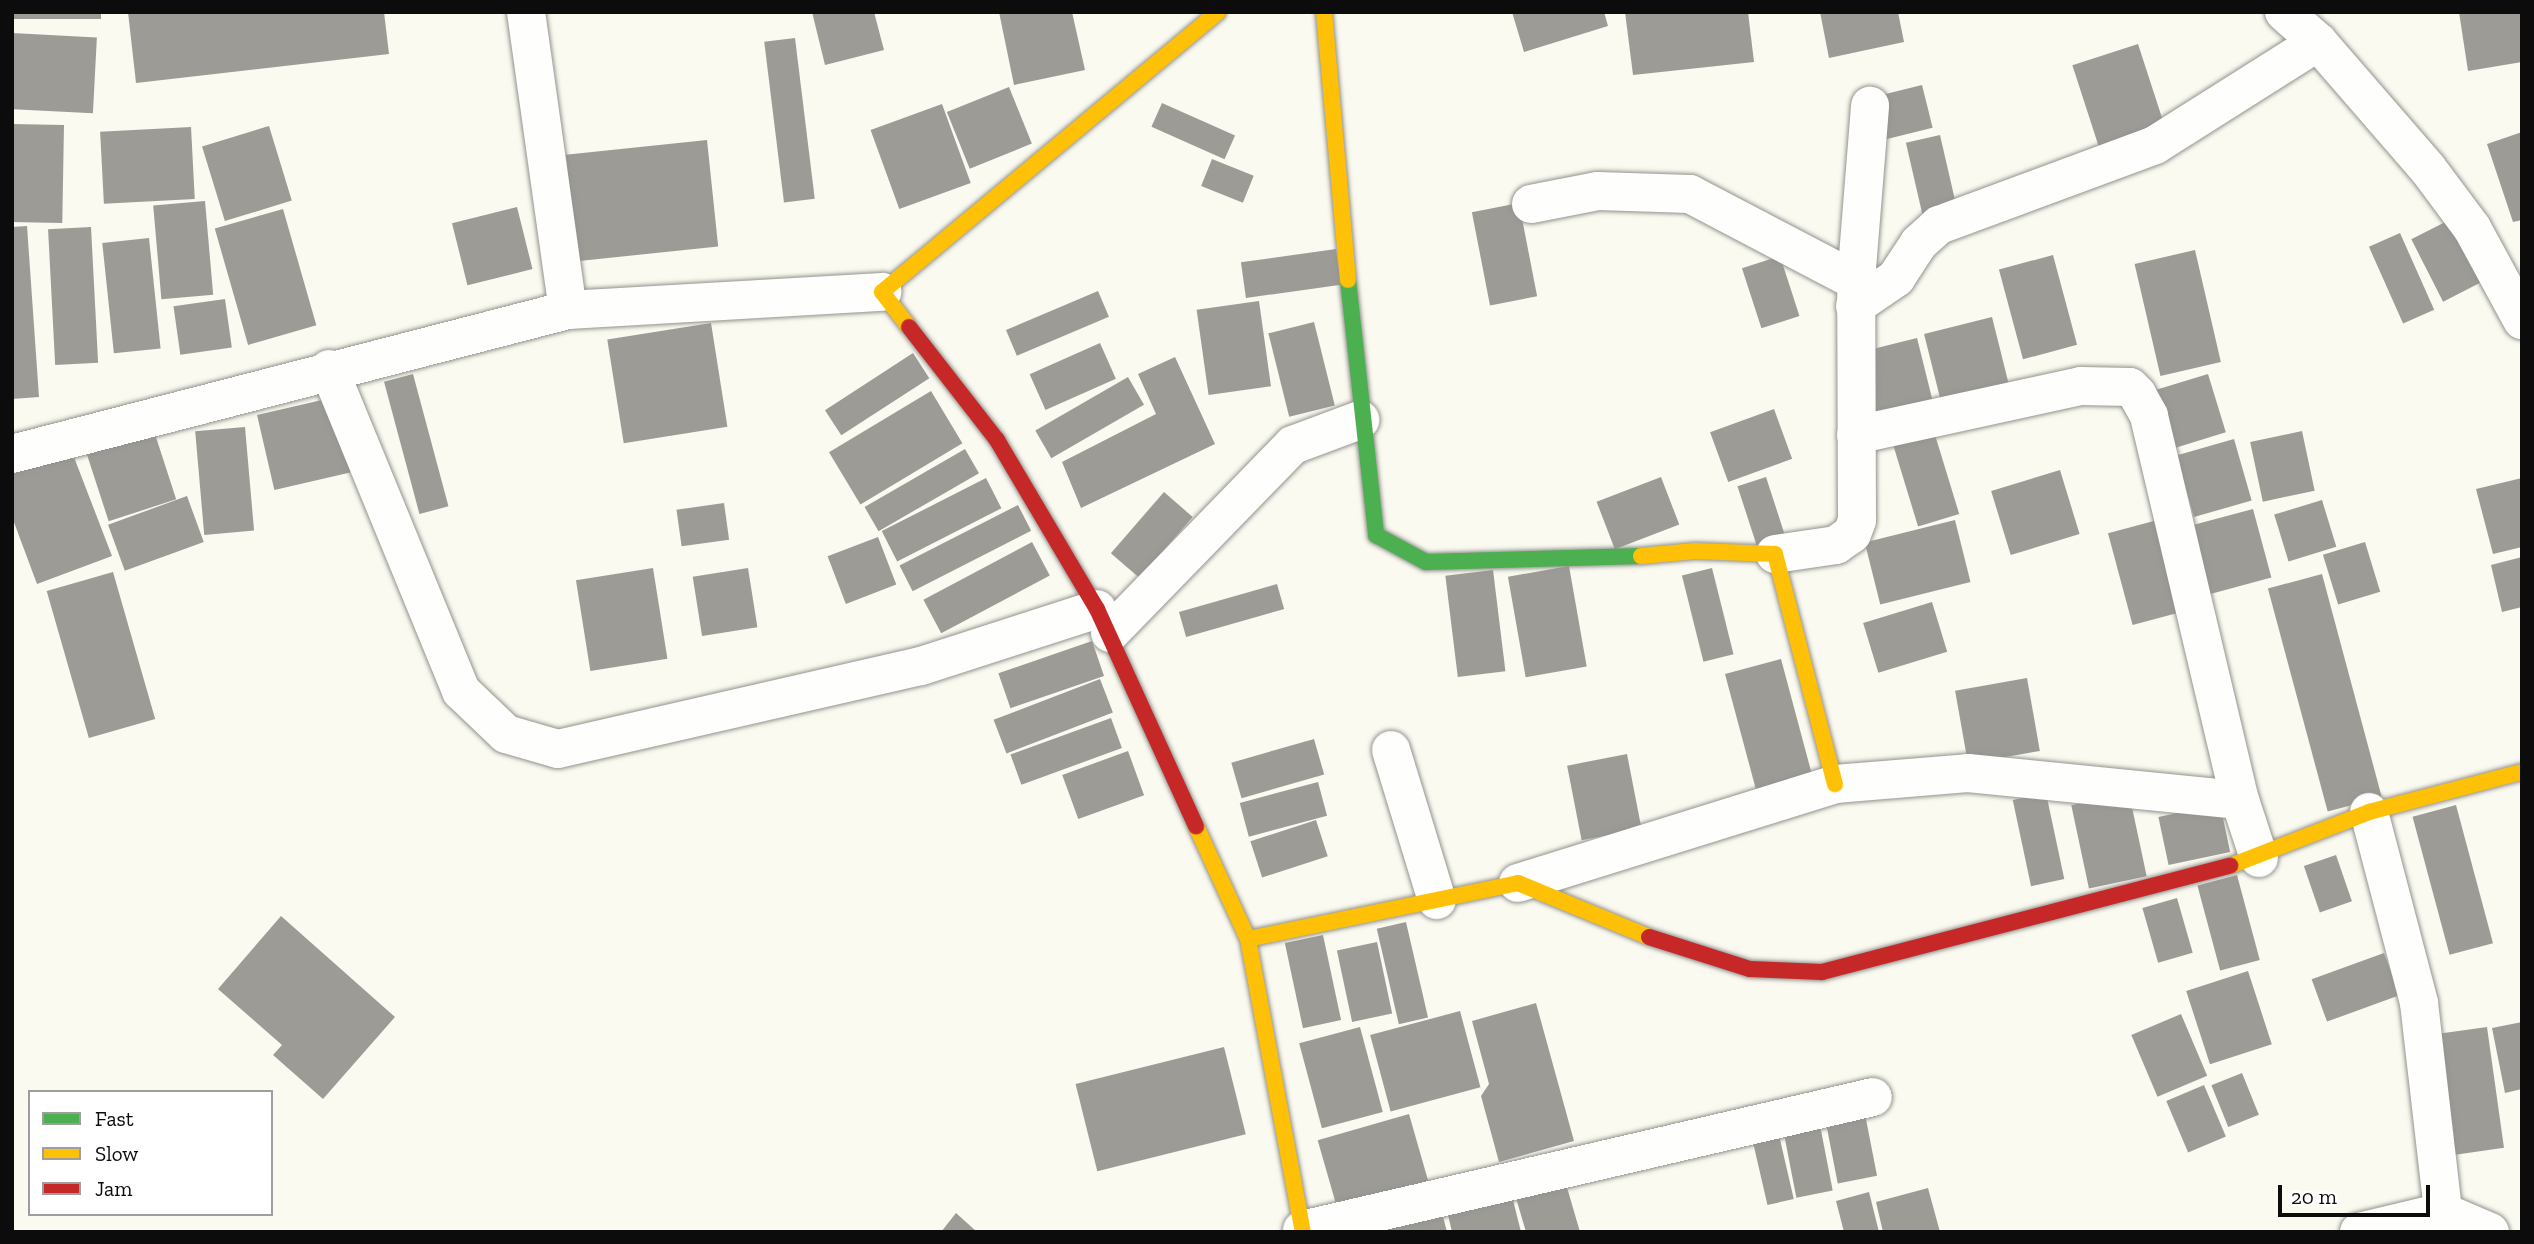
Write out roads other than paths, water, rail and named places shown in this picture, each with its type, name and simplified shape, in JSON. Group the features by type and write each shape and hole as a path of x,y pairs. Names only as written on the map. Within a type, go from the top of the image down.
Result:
{"street":[{"path":"526,12 568,310"},
{"path":"12,454 329,369 568,310 882,292 1217,12"},
{"path":"1324,12 1360,420 1376,535 1426,562 1601,560 1695,551 1775,554 1836,545 1852,534 1857,520 1856,294 1870,106"},
{"path":"2284,12 2318,43 2473,228 2522,320"},
{"path":"1856,294 1896,278 1919,243 1940,225 2155,145 2318,43"},
{"path":"1531,204 1598,191 1690,194 1856,294"},
{"path":"882,292 997,440 1103,621 1248,939 1302,1231 1872,1097"},
{"path":"329,369 461,691 506,734 558,749 921,666 1103,621 1293,445 1360,420"},
{"path":"1856,435 2081,386 2130,387 2137,394 2149,416 2240,800 2259,858"},
{"path":"1775,554 1835,784"},
{"path":"1391,750 1437,900"},
{"path":"1518,883 1687,952 1750,969 1822,972 2259,858 2369,812 2522,772"},
{"path":"1248,939 1518,883 1835,784 1968,773 2240,800"},
{"path":"2369,812 2419,1003 2443,1212"},
{"path":"2359,1232 2443,1212 2490,1232"}]}
